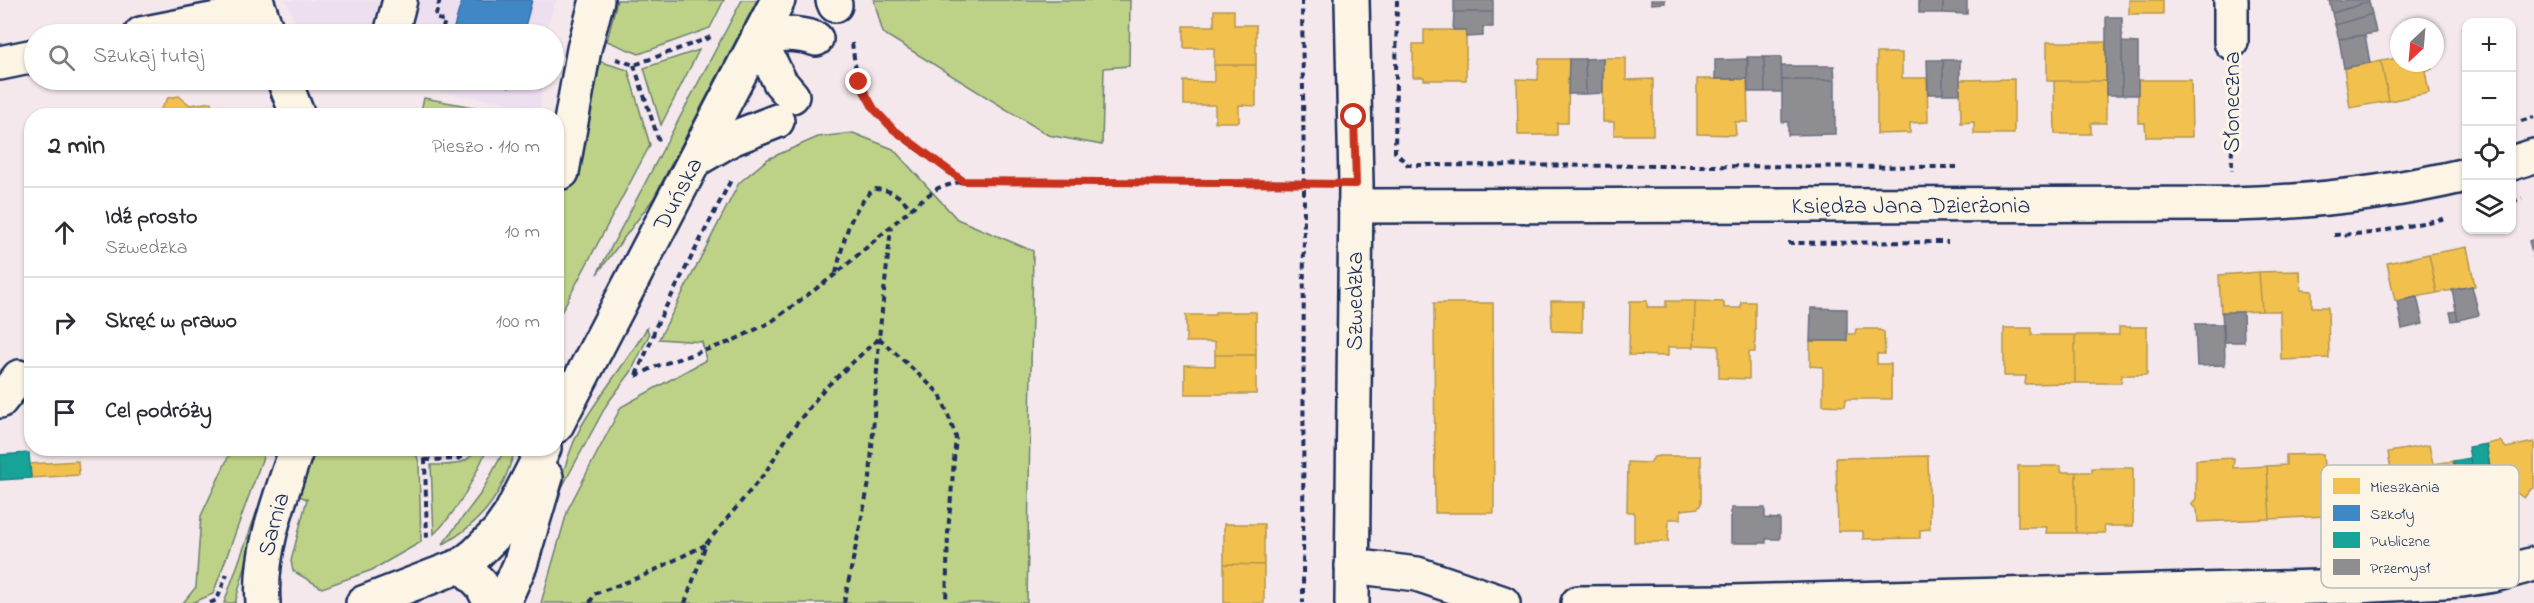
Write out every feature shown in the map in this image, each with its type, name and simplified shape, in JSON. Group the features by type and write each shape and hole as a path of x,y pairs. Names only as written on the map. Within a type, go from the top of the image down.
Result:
{"street":[{"path":"564,161 584,49 597,0"},
{"name":"Duńska","path":"564,411 778,0"},
{"name":"Szwedzka","path":"1352,0 1355,195 1352,603"},
{"name":"Słoneczna","path":"2230,0 2231,42"},
{"path":"192,24 261,14"},
{"path":"695,160 785,109 780,82 759,37 789,34 816,39"},
{"path":"0,63 24,58"},
{"path":"288,90 294,108"},
{"path":"2516,161 2534,156"},
{"name":"Księdza Jana Dzierżonia","path":"1355,195 2232,204 2283,203 2357,195 2462,176"},
{"name":"Duńska","path":"564,425 578,386"},
{"name":"Sarnia","path":"263,603 261,582 265,553 295,456"},
{"path":"363,603 462,565 489,542 510,515 540,456"},
{"name":"Duńska","path":"503,603 522,556 553,456"},
{"path":"2519,568 2534,564"},
{"path":"462,565 481,584 491,603"},
{"path":"1352,566 1418,574 1503,603"},
{"path":"1578,603 2356,594 2401,588"}],"path":[{"path":"440,0 435,18 445,21 444,24"},
{"path":"1302,0 1303,603"},
{"path":"1397,0 1395,152 1408,165 1965,167"},
{"path":"659,141 634,64 714,36"},
{"path":"851,39 859,82 874,109 893,129 963,181"},
{"name":"Słoneczna","path":"2231,42 2232,204"},
{"path":"2220,169 2243,168"},
{"path":"733,176 654,330 636,375 730,342 771,322 836,274 920,201 938,189 963,181 1304,183 1355,195"},
{"path":"836,274 853,213 862,199 874,189 888,190 902,197 911,210"},
{"path":"844,603 870,478 879,338 891,227"},
{"path":"685,603 706,544 765,473 791,431 824,389 879,338"},
{"path":"879,338 940,394 956,436 948,533 946,603"},
{"path":"424,456 428,546"},
{"path":"425,459 458,459 463,456"},
{"path":"590,603 594,594 643,576 706,544"}],"shaded area":[{"path":"286,0 556,0 548,24 295,24"},
{"path":"426,90 542,90 540,108"}],"green space":[{"path":"617,0 724,0 710,28 639,54 607,41"},
{"path":"742,0 757,0 653,199 597,274"},
{"path":"874,0 1130,0 1129,66 1104,68 1102,145 1048,135 883,33"},
{"path":"699,50 661,125 644,68"},
{"path":"598,61 628,70 650,145 564,307 564,157"},
{"path":"424,98 478,108 422,108"},
{"path":"853,133 893,149 957,219 1033,251 1027,603 541,603 568,509 621,407 706,360 702,342 659,339 739,183 768,159 818,137"},
{"path":"647,328 649,335 631,372 607,404 554,502 567,460 580,429"},
{"path":"229,456 263,456 213,594 192,603 183,603 196,587 201,516"},
{"path":"310,456 417,456 421,542 372,570 322,588 293,571 291,561 307,499 297,495"},
{"path":"471,456 484,456 458,505 434,534 431,465 456,464"},
{"path":"501,456 513,456 504,480 489,505 469,527 442,545 481,493"},
{"path":"257,511 260,513 235,603 224,603"}],"building: Mieszkania":[{"path":"2129,0 2163,0 2163,14 2129,14"},
{"path":"1214,10 1234,10 1234,25 1256,25 1256,65 1214,65 1214,48 1184,48 1184,26 1214,26"},
{"path":"1424,30 1466,30 1466,80 1424,80 1424,77 1413,77 1413,44 1424,44"},
{"path":"2047,42 2106,42 2106,81 2047,81"},
{"path":"1877,53 1902,53 1902,78 1927,78 1928,122 1910,123 1910,133 1877,134"},
{"path":"1603,58 1626,58 1626,80 1653,79 1653,135 1614,135 1614,122 1603,122"},
{"path":"1539,59 1569,59 1568,123 1557,123 1557,135 1518,135 1517,79 1538,80"},
{"path":"2390,60 2390,72 2425,72 2429,93 2389,101 2381,61"},
{"path":"2381,61 2389,101 2350,108 2344,68"},
{"path":"1214,65 1256,65 1256,106 1239,105 1239,122 1215,122 1215,105 1184,105 1184,81 1214,82"},
{"path":"1697,79 1747,79 1748,122 1735,122 1736,135 1697,134"},
{"path":"2014,79 2014,134 1974,134 1974,122 1961,123 1960,80"},
{"path":"2138,80 2191,80 2192,137 2146,137 2145,123 2138,123"},
{"path":"2054,81 2106,81 2106,123 2091,123 2091,134 2055,134"},
{"path":"179,96 190,105 211,102 212,108 161,108 168,98"},
{"path":"2467,247 2475,286 2437,293 2429,254"},
{"path":"2429,254 2437,293 2395,301 2387,263"},
{"path":"2300,271 2301,290 2312,291 2312,307 2328,307 2329,358 2281,360 2280,311 2262,311 2259,272"},
{"path":"2259,272 2262,311 2221,313 2219,275"},
{"path":"1551,301 1582,301 1582,332 1552,331"},
{"path":"1630,301 1647,301 1647,307 1666,307 1666,301 1695,301 1694,347 1668,347 1668,356 1629,355"},
{"path":"1695,301 1724,302 1724,308 1741,308 1741,302 1755,302 1755,352 1749,352 1749,379 1719,378 1719,346 1694,345"},
{"path":"1434,303 1493,303 1494,513 1435,513"},
{"path":"1215,312 1256,312 1256,355 1215,355 1215,342 1186,342 1186,315 1215,315"},
{"path":"2119,327 2147,327 2147,375 2122,375 2121,383 2075,383 2075,335 2119,335"},
{"path":"2004,328 2032,328 2032,335 2075,335 2075,383 2025,384 2026,376 2004,376"},
{"path":"1856,329 1877,329 1884,332 1885,354 1877,354 1877,364 1891,364 1891,399 1846,399 1845,406 1823,405 1823,367 1810,366 1810,341 1847,341 1847,334 1855,334"},
{"path":"1215,355 1256,355 1256,394 1185,394 1185,365 1215,366"},
{"path":"2500,441 2506,448 2534,442 2534,488 2524,498 2519,495 2519,465 2490,465 2486,444"},
{"path":"2429,445 2433,464 2453,461 2454,465 2390,465 2388,452"},
{"path":"2323,454 2321,516 2270,519 2267,466 2286,465 2286,455"},
{"path":"1701,456 1701,504 1698,508 1681,510 1681,519 1669,519 1668,542 1634,542 1634,512 1627,512 1628,462 1650,463 1654,457"},
{"path":"1928,456 1930,529 1920,530 1920,538 1863,539 1863,531 1838,531 1836,458"},
{"path":"2234,458 2233,468 2267,466 2270,519 2198,522 2197,510 2191,504 2196,499 2196,460"},
{"path":"78,461 79,475 31,478 30,464"},
{"path":"2018,466 2061,466 2061,472 2076,472 2076,533 2046,533 2047,527 2018,527"},
{"path":"2092,468 2133,468 2133,526 2104,526 2105,533 2076,533 2076,472 2092,472"},
{"path":"1224,524 1264,524 1264,565 1224,564"},
{"path":"1224,564 1264,565 1264,603 1224,603"}],"building: Szkoły":[{"path":"462,0 532,0 526,24 455,24"}],"building: Publiczne":[{"path":"2486,444 2490,465 2471,465 2468,447"},
{"path":"24,453 24,456 29,456 31,478 0,480 0,455"},
{"path":"2470,458 2471,465 2454,465 2453,461"}],"building: Przemysł":[{"path":"1454,0 1493,0 1493,12 1454,12"},
{"path":"1651,0 1665,0 1665,3 1651,4"},
{"path":"1919,0 1943,0 1943,13 1919,13"},
{"path":"1943,0 1967,0 1967,14 1943,13"},
{"path":"2329,0 2369,0 2369,2 2332,13"},
{"path":"2369,2 2372,14 2335,25 2332,13"},
{"path":"1454,12 1493,12 1493,27 1483,27 1483,36 1466,37 1466,30 1453,30"},
{"path":"2372,14 2376,33 2339,39 2335,25"},
{"path":"2106,17 2122,17 2122,95 2106,95"},
{"path":"2365,35 2370,63 2344,68 2339,39"},
{"path":"2122,42 2138,43 2138,95 2122,95"},
{"path":"1747,57 1764,57 1765,92 1748,92"},
{"path":"1764,57 1781,57 1782,92 1765,92"},
{"path":"1603,58 1603,93 1586,94 1585,59"},
{"path":"1569,59 1585,59 1586,94 1568,94"},
{"path":"1748,59 1747,79 1715,79 1715,60"},
{"path":"1927,60 1943,60 1943,94 1928,94"},
{"path":"1943,60 1960,60 1960,94 1943,94"},
{"path":"1781,66 1834,66 1835,80 1782,80"},
{"path":"1782,80 1835,80 1835,134 1788,135 1788,122 1782,122"},
{"path":"2534,239 2534,260 2529,241"},
{"path":"2472,286 2479,315 2458,320 2452,290"},
{"path":"2417,297 2423,324 2402,329 2397,301"},
{"path":"1811,308 1847,309 1847,341 1810,341"},
{"path":"2456,311 2458,320 2452,321 2450,312"},
{"path":"2222,312 2243,312 2244,342 2224,342"},
{"path":"2195,324 2224,324 2225,365 2197,366"},
{"path":"1731,508 1765,508 1765,518 1780,519 1780,539 1766,539 1766,543 1731,543"}],"route":[{"path":"859,82 874,109 893,129 963,181 1356,184 1354,117"}]}
